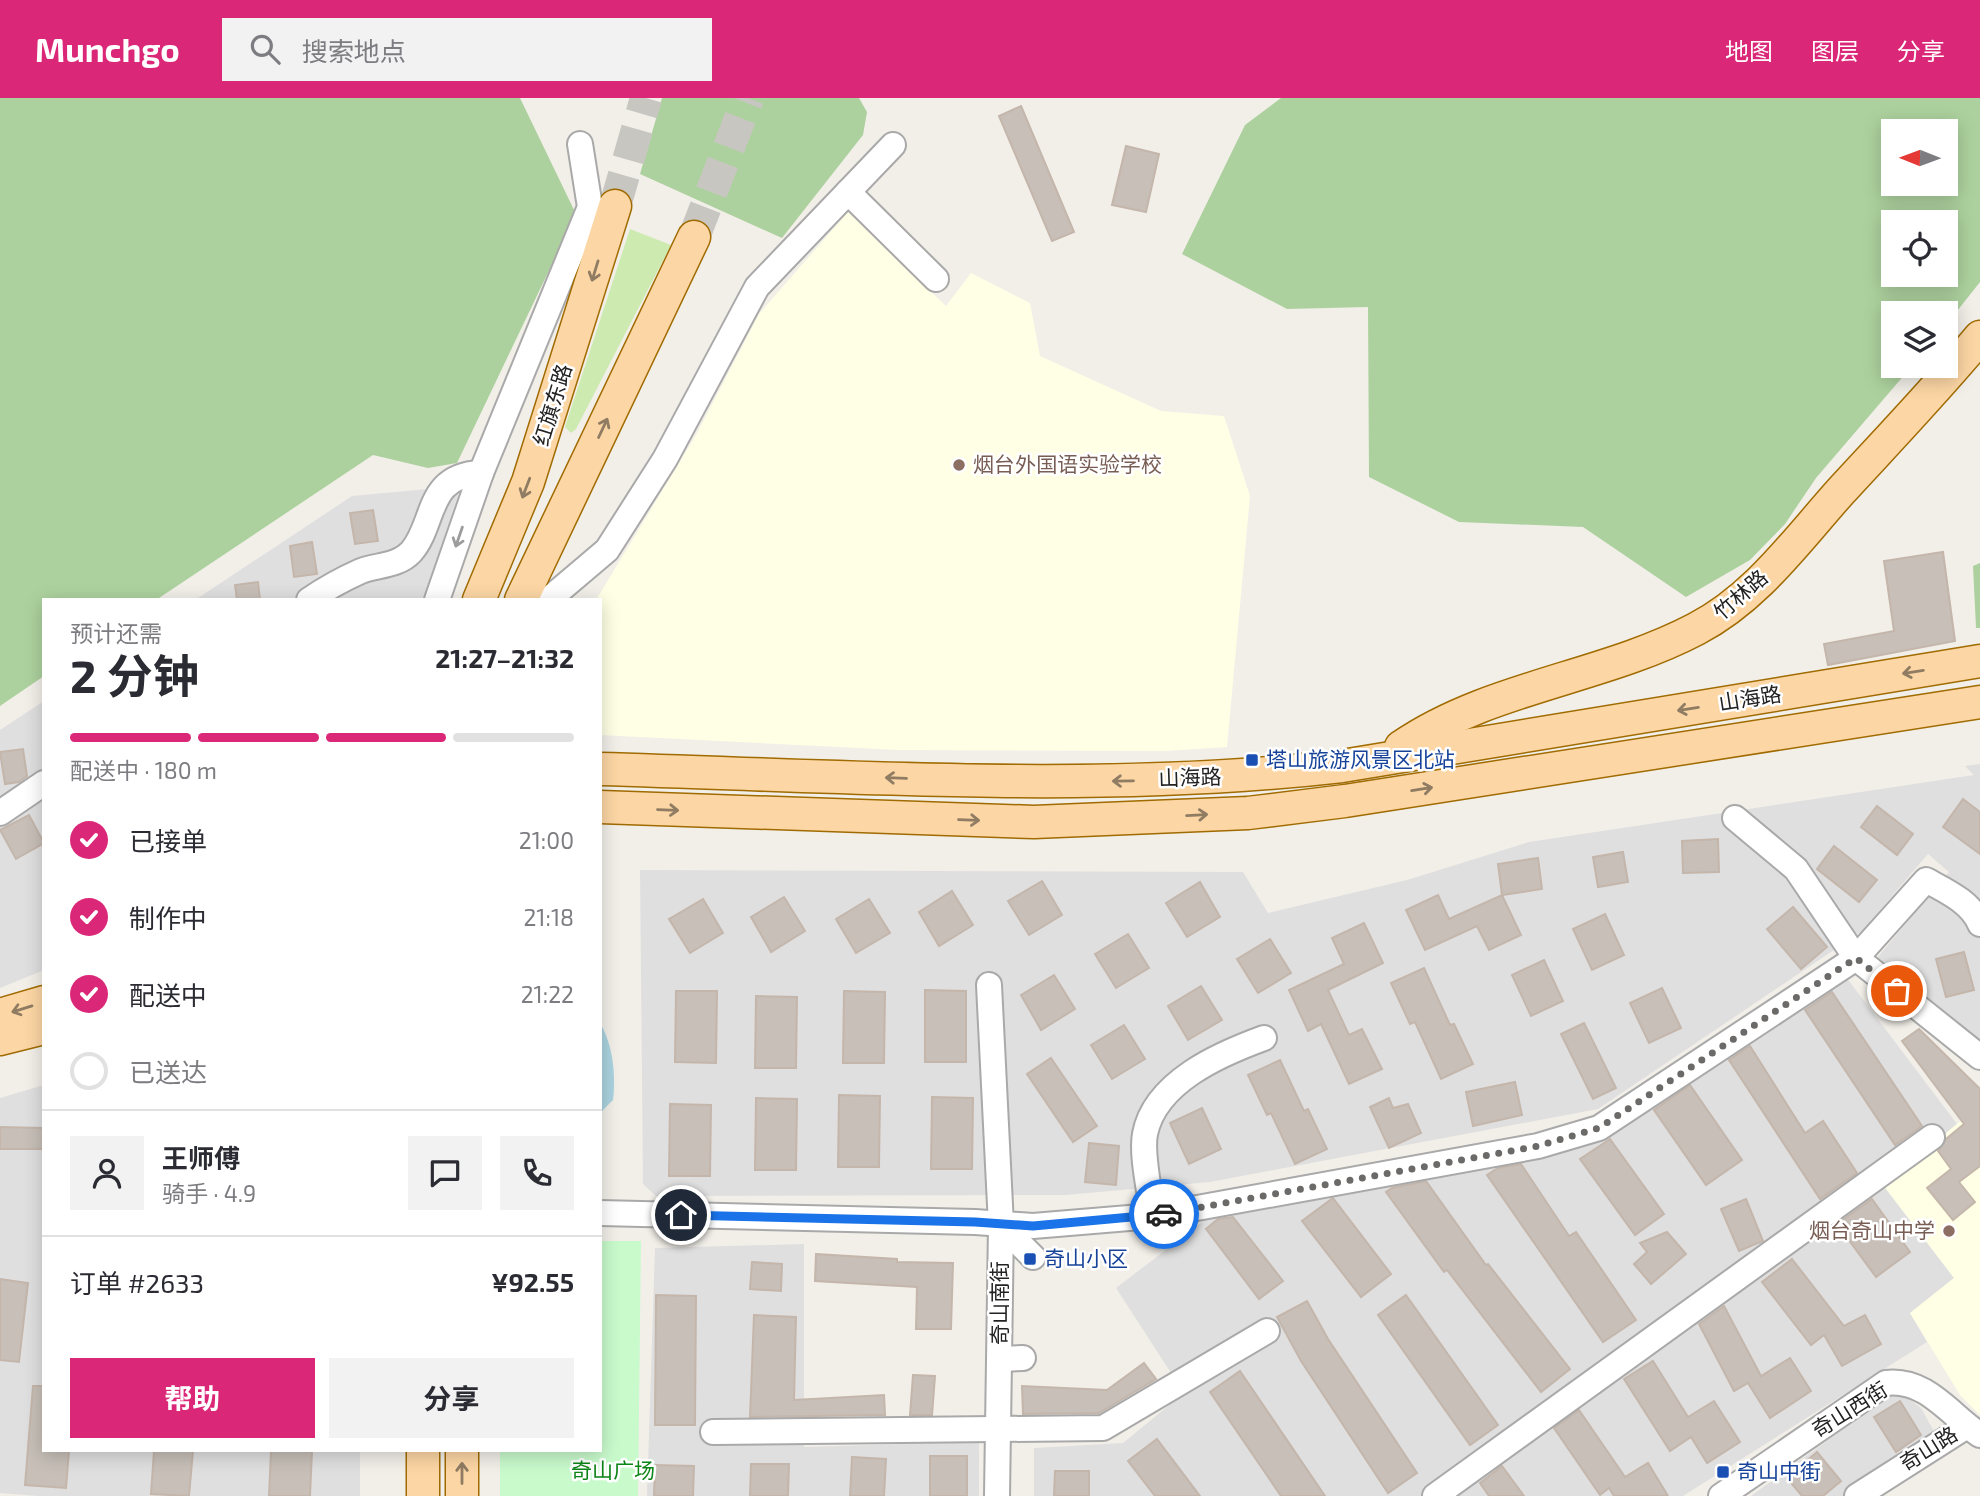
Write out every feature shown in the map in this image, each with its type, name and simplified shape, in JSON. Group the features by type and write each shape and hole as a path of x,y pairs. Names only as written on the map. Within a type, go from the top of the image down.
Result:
{"main road":[{"name":"红旗东路","path":"480,598 532,472 615,206"},
{"path":"522,598 694,237"},
{"name":"竹林路","path":"1385,758 1414,738 1480,708 1620,660 1693,631 1727,613 1793,546 1925,402 1980,337"},
{"name":"山海路","path":"602,769 1029,783 1244,776 1385,758 1980,662"},
{"name":"山海路","path":"602,807 1034,822 1248,813 1345,801 1980,702"},
{"path":"0,1015 42,1003"},
{"path":"0,1039 42,1028"},
{"path":"423,1452 423,1496"},
{"path":"462,1452 462,1496"}],"street":[{"path":"438,598 481,473 590,207 580,144"},
{"path":"550,598 607,550 665,459 757,287 893,145"},
{"path":"848,192 936,279"},
{"path":"313,598 362,571 395,563 408,555 416,545 435,500 450,483 465,474 481,473"},
{"path":"0,813 42,784"},
{"path":"1735,818 1796,869 1856,958 1980,1057"},
{"path":"602,1213 975,1222 1001,1226 1033,1226 1153,1216 1525,1149 1599,1128 1856,958 1926,880 1955,895 1976,913 1980,923"},
{"name":"奇山南街","path":"989,985 1001,1226 1011,1359 996,1429 998,1496"},
{"path":"1153,1216 1144,1135 1156,1106 1192,1071 1231,1050 1264,1038"},
{"path":"1435,1496 1931,1137"},
{"path":"1001,1226 1033,1257"},
{"path":"713,1432 1103,1428 1266,1331"},
{"name":"奇山西街","path":"1721,1496 1886,1383 1911,1384 1923,1390 1973,1430"},
{"name":"奇山路","path":"1857,1496 1973,1430"}],"shaded area":[{"name":"烟台外国语实验学校","path":"848,212 946,306 971,273 1030,303 1040,356 1161,411 1224,416 1250,496 1227,747 1166,751 898,750 602,735 602,598 597,598 696,435 759,314"},
{"path":"461,486 424,598 198,598 352,496"},
{"path":"42,702 42,971 0,988 0,730"},
{"path":"1980,764 1980,1040 1877,958 1949,872 1928,854 1862,931 1598,1109 1210,1182 1066,1195 656,1196 643,1184 640,870 1243,872 1268,913 1407,880 1529,842 1974,775 1965,766"},
{"path":"1846,977 1957,1124 1883,1185 1954,1278 1910,1313 1927,1342 1683,1496 1034,1496 1034,1448 1123,1443 1184,1393 1116,1288 1214,1213 1549,1155"},
{"path":"42,1086 42,1452 360,1452 360,1496 38,1496 0,1493 0,1098"},
{"name":"烟台奇山中学","path":"1980,1105 1980,1415 1960,1395 1910,1313 1954,1278 1883,1185"},
{"path":"804,1244 804,1447 979,1442 979,1496 647,1496 655,1248"},
{"path":"1897,1390 1921,1408 1935,1433 1843,1496 1751,1496"}],"green space":[{"path":"0,98 520,98 576,214 457,463 428,468 373,455 159,598 42,598 42,677 0,706"},
{"path":"662,98 859,98 867,112 863,135 782,238 640,174"},
{"path":"1281,98 1980,98 1980,282 1958,310 1958,301 1881,301 1881,378 1902,378 1816,478 1785,524 1750,560 1686,597 1583,527 1459,522 1369,477 1368,307 1287,309 1182,254 1245,125"},
{"path":"630,229 671,245 576,429 571,433 565,427"},
{"path":"1980,563 1980,628 1976,628 1973,566"},
{"name":"奇山广场","path":"602,1241 641,1241 638,1496 500,1496 500,1452 602,1452"}],"water":[{"path":"602,1027 611,1051 613,1100 602,1111"}],"building":[{"path":"1021,106 1074,232 1052,241 999,116"},
{"path":"1126,146 1159,154 1146,212 1112,205"},
{"path":"373,510 378,541 355,544 350,513"},
{"path":"312,542 317,574 294,577 290,546"},
{"path":"1943,552 1955,641 1828,665 1824,644 1894,631 1884,561"},
{"path":"258,582 260,598 237,598 235,585"},
{"path":"23,749 27,776 19,782 5,784 0,752"},
{"path":"1963,799 1980,812 1980,854 1943,827"},
{"path":"1877,806 1913,834 1897,855 1861,827"},
{"path":"29,815 42,844 16,859 0,830"},
{"path":"1718,839 1719,872 1683,873 1682,841"},
{"path":"1834,846 1877,880 1859,902 1817,869"},
{"path":"1623,852 1628,882 1598,887 1593,857"},
{"path":"1538,858 1542,889 1502,895 1498,864"},
{"path":"1042,881 1062,915 1029,935 1008,901"},
{"path":"1200,882 1220,917 1187,937 1166,903"},
{"path":"952,891 973,925 939,946 919,912"},
{"path":"1438,895 1449,919 1502,895 1521,935 1489,950 1477,926 1425,950 1406,910"},
{"path":"784,897 805,931 771,952 751,917"},
{"path":"703,899 723,933 690,953 669,919"},
{"path":"869,899 890,933 856,953 836,919"},
{"path":"1793,907 1827,947 1801,969 1767,929"},
{"path":"1605,914 1624,955 1592,970 1573,929"},
{"path":"1364,923 1383,963 1328,990 1349,1035 1362,1029 1382,1069 1349,1084 1321,1024 1308,1031 1289,990 1344,964 1332,938"},
{"path":"1128,934 1149,968 1116,988 1095,954"},
{"path":"1270,939 1291,973 1258,993 1237,959"},
{"path":"1964,952 1974,990 1946,997 1936,959"},
{"path":"1544,960 1563,1001 1531,1016 1512,975"},
{"path":"1424,968 1450,1025 1454,1024 1473,1064 1441,1079 1415,1022 1410,1024 1391,983"},
{"path":"1054,975 1075,1009 1041,1030 1021,995"},
{"path":"1201,986 1222,1020 1188,1040 1168,1006"},
{"path":"1662,988 1681,1028 1649,1043 1630,1003"},
{"path":"925,990 966,991 966,1062 925,1062"},
{"path":"676,991 717,991 716,1063 675,1062"},
{"path":"844,991 885,992 884,1063 843,1063"},
{"path":"1832,992 1922,1126 1895,1145 1805,1010"},
{"path":"756,996 797,997 796,1068 755,1068"},
{"path":"1584,1023 1616,1088 1593,1099 1561,1034"},
{"path":"1124,1025 1145,1059 1112,1079 1091,1045"},
{"path":"1919,1029 1980,1089 1980,1166 1959,1182 1975,1202 1953,1220 1927,1188 1951,1169 1938,1151 1946,1139 1964,1124 1902,1041"},
{"path":"1750,1046 1805,1133 1823,1121 1857,1173 1820,1199 1729,1060"},
{"path":"1051,1058 1097,1126 1073,1142 1027,1074"},
{"path":"1280,1060 1304,1111 1308,1109 1327,1149 1295,1164 1271,1113 1267,1115 1248,1075"},
{"path":"1515,1082 1522,1115 1473,1126 1466,1092"},
{"path":"1690,1085 1742,1160 1706,1185 1654,1110"},
{"path":"839,1095 880,1096 879,1167 838,1167"},
{"path":"932,1097 973,1098 972,1169 931,1169"},
{"path":"756,1098 797,1099 796,1170 755,1170"},
{"path":"1389,1098 1393,1108 1408,1104 1421,1133 1389,1148 1370,1107"},
{"path":"670,1104 711,1105 710,1176 669,1176"},
{"path":"1202,1108 1221,1149 1189,1164 1170,1123"},
{"path":"0,1127 42,1128 42,1149 0,1149"},
{"path":"1610,1139 1664,1214 1635,1235 1580,1159"},
{"path":"1089,1143 1119,1146 1116,1185 1085,1182"},
{"path":"1521,1164 1569,1236 1576,1232 1636,1320 1603,1342 1487,1175 1498,1168"},
{"path":"1426,1181 1486,1265 1488,1264 1570,1369 1541,1392 1447,1270 1444,1272 1386,1192 1392,1188"},
{"path":"1333,1198 1391,1274 1361,1297 1302,1221"},
{"path":"1746,1199 1763,1241 1739,1251 1721,1209"},
{"path":"1872,1199 1910,1252 1876,1277 1837,1224"},
{"path":"1233,1217 1283,1281 1259,1299 1206,1229 1218,1219"},
{"path":"1667,1232 1686,1254 1651,1284 1634,1264 1647,1252 1640,1243"},
{"path":"816,1254 897,1259 897,1262 953,1263 951,1329 916,1329 917,1287 815,1281"},
{"path":"1792,1259 1844,1326 1865,1315 1881,1344 1842,1366 1824,1335 1811,1345 1762,1282"},
{"path":"752,1262 782,1264 781,1291 750,1289"},
{"path":"0,1279 28,1283 19,1362 0,1360"},
{"path":"656,1295 696,1296 695,1425 655,1425"},
{"path":"1406,1295 1498,1425 1470,1445 1378,1315"},
{"path":"1307,1301 1328,1339 1417,1473 1388,1493 1301,1361 1277,1317"},
{"path":"1724,1306 1761,1376 1790,1358 1811,1391 1770,1418 1748,1383 1734,1391 1699,1324"},
{"path":"754,1315 796,1317 794,1400 884,1395 885,1415 750,1417"},
{"path":"1653,1361 1688,1417 1714,1401 1740,1442 1707,1463 1691,1437 1670,1451 1624,1379"},
{"path":"1144,1363 1156,1379 1099,1413 1023,1414 1022,1386 1107,1390"},
{"path":"1240,1371 1325,1496 1281,1496 1210,1392"},
{"path":"913,1375 935,1376 932,1415 910,1415"},
{"path":"33,1386 42,1386 42,1452 69,1452 66,1488 25,1485"},
{"path":"1900,1401 1921,1435 1896,1452 1874,1417"},
{"path":"1579,1410 1625,1477 1648,1463 1668,1496 1614,1496 1609,1488 1600,1495 1554,1428"},
{"path":"1157,1439 1200,1496 1155,1496 1128,1461"},
{"path":"154,1452 193,1452 189,1496 151,1494"},
{"path":"271,1452 312,1452 310,1496 269,1496"},
{"path":"1817,1452 1841,1481 1823,1496 1802,1496 1787,1478"},
{"path":"930,1456 967,1456 967,1496 930,1496"},
{"path":"852,1457 886,1459 884,1496 850,1496"},
{"path":"751,1464 789,1464 788,1496 750,1496"},
{"path":"655,1465 694,1466 693,1496 654,1496"},
{"path":"1502,1466 1524,1496 1489,1496 1480,1483"},
{"path":"1055,1471 1089,1471 1089,1496 1054,1496"}],"tunnel":[{"path":"615,206 646,98"},
{"path":"694,237 748,98"}],"way so far":[{"path":"1164,1214 1538,1146 1599,1128 1856,958 1897,991"}],"place":[{"name":"烟台外国语实验学校","path":"959,465"},
{"name":"塔山旅游风景区北站","path":"1252,760"},
{"name":"烟台奇山中学","path":"1949,1231"},
{"name":"奇山小区","path":"1030,1259"},
{"name":"奇山中街","path":"1723,1472"}],"route":[{"path":"681,1215 975,1222 1001,1226 1033,1226 1164,1214"}]}
